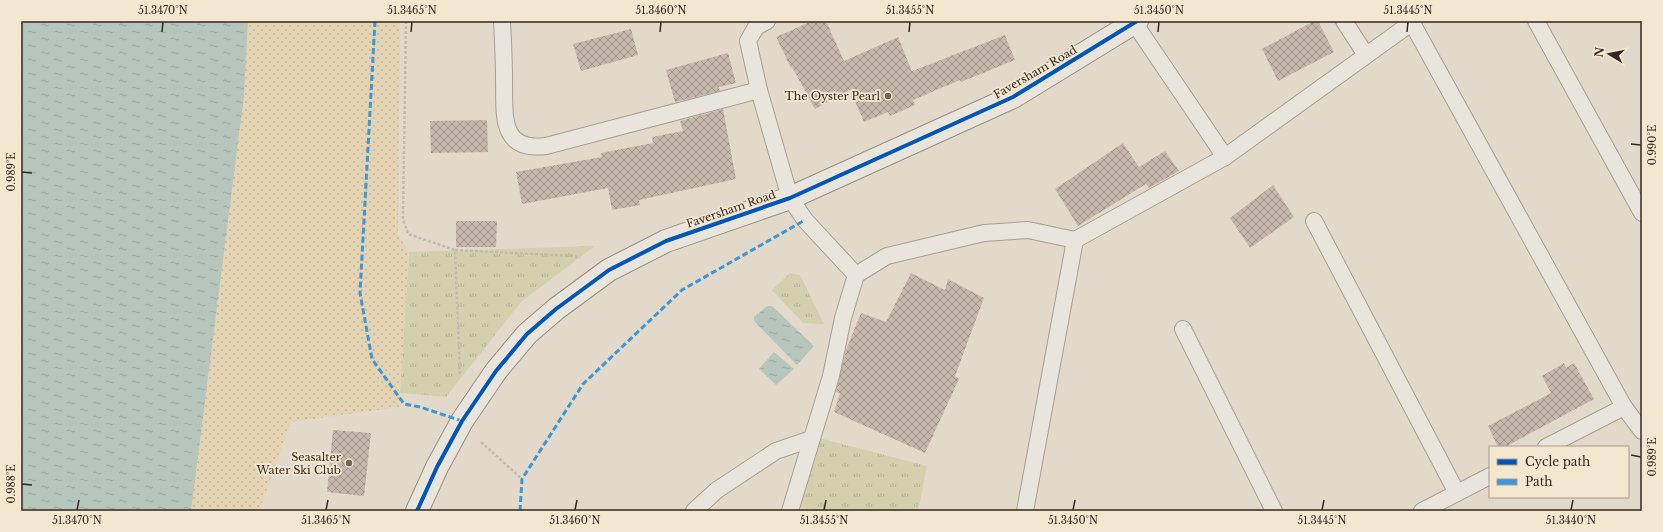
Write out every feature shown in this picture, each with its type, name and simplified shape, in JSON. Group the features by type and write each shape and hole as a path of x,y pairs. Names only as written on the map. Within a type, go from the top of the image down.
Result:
{"street":[{"name":"Faversham Road","path":"417,511 437,467 462,421 496,371 527,334 556,308 609,270 666,241 790,198 1013,97 1136,22"}],"lane":[{"path":"502,21 504,57 503,116 511,134 520,143 529,146 546,146 759,90"},
{"path":"767,21 756,27 748,41 759,90 790,198 805,220 856,275"},
{"path":"1344,21 1366,55"},
{"path":"1536,21 1642,213"},
{"path":"1136,22 1225,158"},
{"path":"790,511 830,376 843,318 856,275 887,256 984,233 1028,230 1075,240 1225,158 1413,22 1624,407 1642,431"},
{"path":"1314,221 1457,493"},
{"path":"1025,511 1075,240"},
{"path":"1183,329 1274,511"},
{"path":"1548,446 1624,407"},
{"path":"694,511 717,490 776,451 811,439"},
{"path":"1422,511 1489,477"}],"path":[{"path":"406,21 403,219 408,234 455,250 574,256 609,270"},
{"path":"455,250 462,421 486,448 522,479"}],"green space":[{"path":"595,246 521,302 446,397 400,393 409,252"},
{"path":"790,273 800,275 824,324 803,323 772,290"},
{"path":"819,438 927,466 918,511 819,511 800,507"}],"sand":[{"path":"121,21 399,21 398,235 409,252 399,407 291,422 259,511 79,511"}],"water":[{"path":"21,21 248,21 244,95 191,511 21,511"},
{"path":"767,306 772,306 814,346 797,365 754,321 754,317"},
{"path":"774,352 794,369 776,385 759,369"}],"building":[{"path":"812,21 826,21 844,61 898,37 912,71 1005,35 1015,60 961,82 960,80 913,100 915,105 890,116 888,112 864,122 850,90 815,109 792,67 791,68 776,37"},
{"path":"1314,21 1318,21 1334,52 1278,81 1262,49"},
{"path":"631,29 638,55 581,71 573,44"},
{"path":"728,53 736,83 719,87 720,91 675,102 666,70"},
{"path":"723,109 736,179 639,200 640,205 612,210 608,188 522,204 516,172 602,157 601,153 653,143 652,137 683,131 680,121"},
{"path":"487,120 488,152 431,153 430,121"},
{"path":"1123,143 1139,167 1165,151 1179,171 1149,188 1146,184 1078,226 1055,189"},
{"path":"1273,185 1294,217 1250,248 1230,218"},
{"path":"456,221 497,221 496,247 456,247"},
{"path":"911,273 945,290 948,279 984,298 955,376 959,379 925,453 834,412 840,393 836,392 846,350 861,313 886,322"},
{"path":"1564,363 1566,368 1574,363 1594,399 1507,446 1498,446 1488,426 1551,393 1542,376"},
{"name":"Seasalter Water Ski Club","path":"333,430 371,433 364,496 327,492"}],"marked path":[{"path":"375,21 360,293 372,359 404,404 420,407 462,421"},
{"path":"520,511 522,479 583,384 682,290 805,220"}],"cycle path":[{"path":"417,511 437,467 462,421 496,371 527,334 556,309 609,270 666,241 790,198 1013,97 1137,21"}],"place":[{"name":"The Oyster Pearl","path":"888,96"},
{"name":"Seasalter Water Ski Club","path":"349,463"}]}
